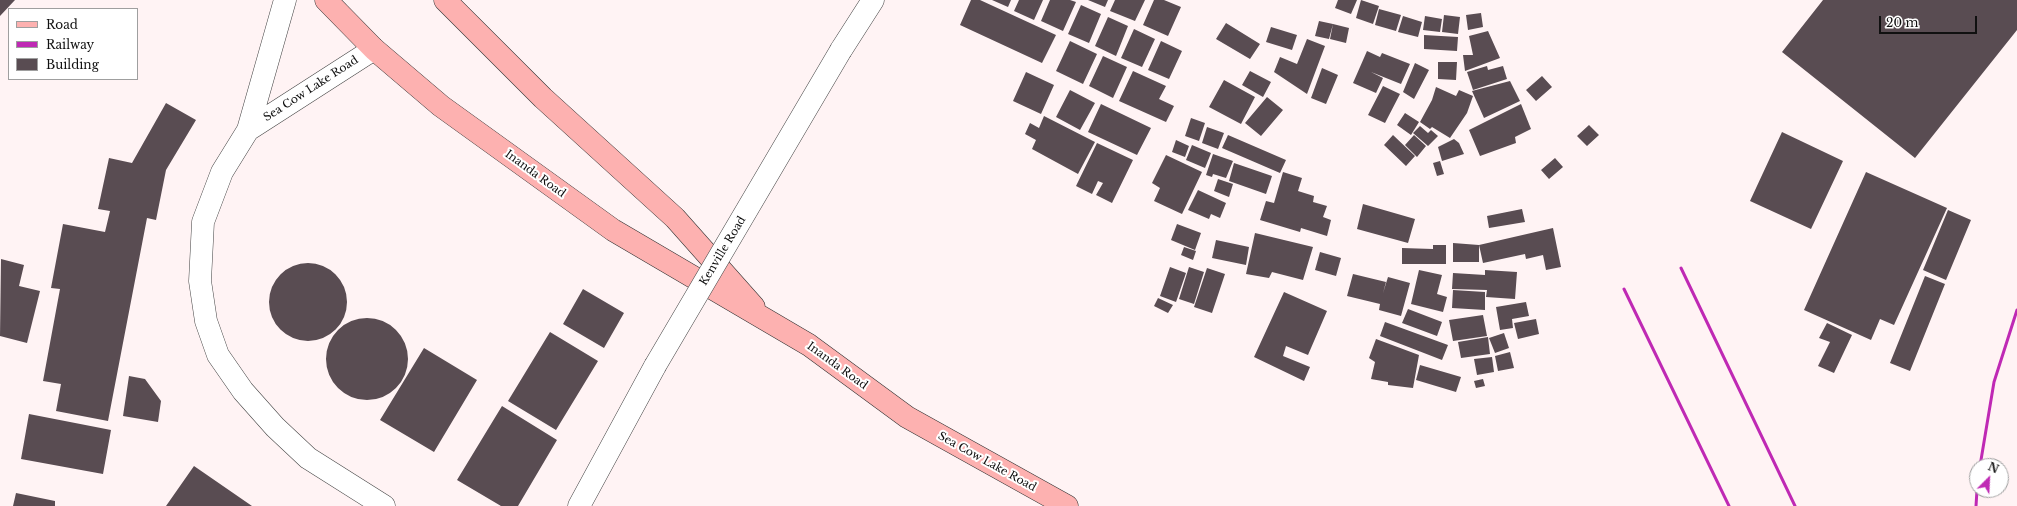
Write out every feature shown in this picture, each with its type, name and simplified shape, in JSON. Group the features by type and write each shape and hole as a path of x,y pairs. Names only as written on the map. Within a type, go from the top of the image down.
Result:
{"main road":[{"name":"Inanda Road","path":"445,0 543,98 675,218 765,320"},
{"name":"Inanda Road","path":"332,2 374,49 441,106 613,230 809,345 907,417"},
{"name":"Sea Cow Lake Road","path":"907,417 1067,506"}],"street":[{"name":"Sea Cow Lake Road","path":"285,0 248,130 222,172 203,222 200,281 206,321 218,355 243,391 275,427 308,458 384,506"},
{"name":"Kenville Road","path":"579,506 655,366 841,50 873,0"},
{"name":"Sea Cow Lake Road","path":"248,130 374,49"}],"building":[{"path":"0,0 15,0 0,16"},
{"path":"971,0 980,0 1056,35 1042,63 960,25"},
{"path":"992,0 1011,0 1008,7"},
{"path":"1019,0 1043,0 1034,20 1014,11"},
{"path":"1050,0 1070,0 1076,2 1063,31 1041,21"},
{"path":"1088,0 1108,0 1105,7"},
{"path":"1115,0 1145,0 1135,21 1110,11"},
{"path":"1154,0 1164,0 1181,7 1168,36 1143,25"},
{"path":"1338,0 1357,0 1351,14 1335,8"},
{"path":"1361,0 1379,6 1373,24 1356,18"},
{"path":"1823,0 2017,0 2017,30 1915,158 1782,52"},
{"path":"1081,5 1101,14 1089,43 1068,34"},
{"path":"1379,9 1401,15 1396,31 1375,25"},
{"path":"1481,13 1483,27 1468,30 1466,15"},
{"path":"1444,15 1460,17 1458,34 1442,32"},
{"path":"1403,16 1422,22 1418,37 1398,32"},
{"path":"1425,16 1442,19 1440,32 1423,30"},
{"path":"1108,17 1128,26 1116,56 1095,46"},
{"path":"1319,21 1333,24 1329,39 1315,36"},
{"path":"1226,23 1260,44 1250,59 1216,39"},
{"path":"1333,24 1349,28 1346,43 1330,39"},
{"path":"1271,27 1297,35 1292,50 1266,42"},
{"path":"1134,29 1155,39 1142,67 1121,58"},
{"path":"1488,31 1500,58 1465,71 1463,55 1473,55 1469,36"},
{"path":"1424,35 1458,37 1457,51 1424,49"},
{"path":"1307,39 1325,46 1307,94 1274,72 1280,57 1297,64"},
{"path":"1070,41 1097,54 1083,84 1056,71"},
{"path":"1161,41 1182,51 1169,79 1148,70"},
{"path":"1367,51 1380,57 1382,53 1410,64 1401,84 1371,72 1383,78 1376,93 1353,83"},
{"path":"1103,56 1127,67 1113,98 1089,86"},
{"path":"1438,62 1457,62 1456,80 1438,79"},
{"path":"1415,63 1429,70 1414,99 1403,92"},
{"path":"1487,66 1488,70 1503,66 1507,79 1473,90 1467,72"},
{"path":"1322,68 1338,75 1326,104 1311,98"},
{"path":"1133,71 1166,86 1159,99 1174,106 1166,122 1119,101"},
{"path":"1250,71 1271,82 1263,97 1242,85"},
{"path":"1026,72 1054,85 1041,114 1013,101"},
{"path":"1542,76 1552,87 1536,101 1526,90"},
{"path":"1224,80 1255,97 1241,124 1209,107"},
{"path":"1510,81 1520,101 1484,118 1472,91"},
{"path":"1383,86 1400,94 1385,123 1368,115"},
{"path":"1436,87 1456,96 1459,90 1473,96 1467,113 1450,138 1432,127 1430,129 1420,122 1432,100"},
{"path":"1070,90 1095,103 1080,130 1056,117"},
{"path":"1267,97 1283,110 1261,136 1245,123"},
{"path":"166,103 196,120 166,170 156,220 147,218 108,421 56,411 61,384 43,381 60,289 51,288 63,224 105,232 110,211 98,209 109,158 132,163"},
{"path":"1101,104 1151,128 1137,155 1088,132"},
{"path":"1521,104 1531,129 1515,137 1516,143 1480,156 1469,130"},
{"path":"1405,113 1419,122 1411,135 1397,125"},
{"path":"1044,116 1095,142 1078,174 1032,149 1036,140 1025,134 1030,123 1039,128"},
{"path":"1191,118 1205,123 1199,141 1185,136"},
{"path":"1589,125 1599,135 1587,146 1577,136"},
{"path":"1420,126 1428,133 1431,130 1438,136 1428,146 1413,133"},
{"path":"1207,127 1224,133 1218,149 1202,143"},
{"path":"1782,132 1843,161 1811,229 1750,201"},
{"path":"1228,135 1286,160 1280,173 1222,148"},
{"path":"1393,135 1415,156 1406,166 1384,145"},
{"path":"1414,135 1426,146 1417,157 1405,145"},
{"path":"1454,139 1459,143 1464,154 1442,161 1438,147"},
{"path":"1176,140 1189,146 1185,157 1172,152"},
{"path":"1097,143 1133,160 1112,203 1096,195 1103,183 1098,181 1092,194 1076,186"},
{"path":"1192,145 1211,153 1205,168 1186,160"},
{"path":"1213,154 1233,161 1226,178 1213,174 1212,177 1206,175"},
{"path":"1166,155 1202,172 1182,214 1154,201 1160,188 1152,183"},
{"path":"1555,158 1563,167 1549,179 1541,170"},
{"path":"1440,161 1444,174 1437,176 1433,163"},
{"path":"1234,163 1272,176 1266,194 1229,181"},
{"path":"1283,172 1302,178 1298,191 1314,196 1313,202 1327,206 1323,217 1331,220 1327,236 1301,228 1300,232 1260,220 1266,201 1274,203"},
{"path":"1866,172 1947,208 1894,325 1880,319 1871,340 1804,310"},
{"path":"1218,179 1233,184 1229,197 1214,191"},
{"path":"1198,190 1226,203 1220,218 1211,214 1209,219 1188,210"},
{"path":"1363,204 1415,219 1408,243 1357,229"},
{"path":"1522,209 1525,222 1489,228 1487,216"},
{"path":"1948,210 1971,220 1946,280 1923,270"},
{"path":"1177,224 1201,233 1195,250 1171,240"},
{"path":"1553,228 1561,267 1546,270 1543,255 1526,259 1525,254 1483,263 1479,245"},
{"path":"1255,233 1313,247 1303,280 1272,272 1269,278 1246,274"},
{"path":"1216,240 1249,247 1246,265 1212,258"},
{"path":"1453,243 1479,245 1479,262 1453,262"},
{"path":"1433,245 1446,245 1446,264 1402,264 1402,248 1433,249"},
{"path":"1184,247 1196,251 1193,260 1181,255"},
{"path":"1320,252 1341,258 1336,276 1315,270"},
{"path":"1,259 24,265 19,286 40,291 27,343 0,336"},
{"path":"308,263 323,266 336,274 344,287 347,302 344,317 336,330 323,338 308,341 293,338 280,330 272,317 269,302 272,287 280,274 293,266"},
{"path":"1170,267 1186,273 1176,302 1160,296"},
{"path":"1189,267 1204,272 1194,304 1179,299"},
{"path":"1207,268 1225,274 1212,313 1194,307"},
{"path":"1419,270 1442,275 1437,294 1447,297 1443,312 1411,304"},
{"path":"1485,270 1517,272 1515,299 1486,297 1487,290 1452,289 1453,273 1485,275"},
{"path":"1353,274 1386,282 1383,293 1388,277 1410,283 1401,316 1379,310 1380,304 1347,296"},
{"path":"1925,276 1945,284 1910,371 1890,363"},
{"path":"583,289 624,313 604,348 563,324"},
{"path":"1453,290 1485,292 1485,310 1452,308"},
{"path":"1284,292 1327,311 1308,355 1286,346 1283,356 1310,367 1304,381 1254,357"},
{"path":"1158,298 1173,305 1168,313 1154,306"},
{"path":"1526,302 1529,316 1512,319 1513,328 1500,330 1496,307"},
{"path":"1408,309 1442,322 1437,336 1402,323"},
{"path":"1483,315 1487,336 1453,341 1449,320"},
{"path":"367,318 383,321 396,330 405,343 408,359 405,375 396,388 383,397 367,400 351,397 338,388 329,375 326,359 329,343 338,330 351,321"},
{"path":"1536,319 1539,334 1518,339 1514,323"},
{"path":"1385,322 1448,345 1442,360 1380,336"},
{"path":"1827,323 1852,335 1834,373 1818,366 1830,342 1819,338"},
{"path":"550,332 598,361 556,430 508,401"},
{"path":"1504,333 1509,348 1495,353 1489,338"},
{"path":"1488,337 1490,354 1461,358 1458,342"},
{"path":"1376,339 1419,355 1413,388 1388,385 1388,382 1371,379 1375,362 1369,358"},
{"path":"424,348 477,380 434,452 380,420"},
{"path":"1510,352 1514,368 1498,371 1495,356"},
{"path":"1492,357 1494,372 1477,375 1474,359"},
{"path":"1420,365 1461,377 1456,392 1416,380"},
{"path":"129,376 145,379 161,401 158,422 123,416"},
{"path":"1483,379 1485,386 1476,388 1474,381"},
{"path":"502,406 557,440 518,506 501,506 457,480"},
{"path":"29,414 111,430 103,474 21,459"},
{"path":"194,466 252,506 166,506"},
{"path":"16,493 55,501 55,506 13,506"}],"railway":[{"path":"1681,268 1795,506"},
{"path":"1624,289 1729,506"},
{"path":"1981,458 1994,382 2017,310"},
{"path":"1976,498 1976,506"}]}
